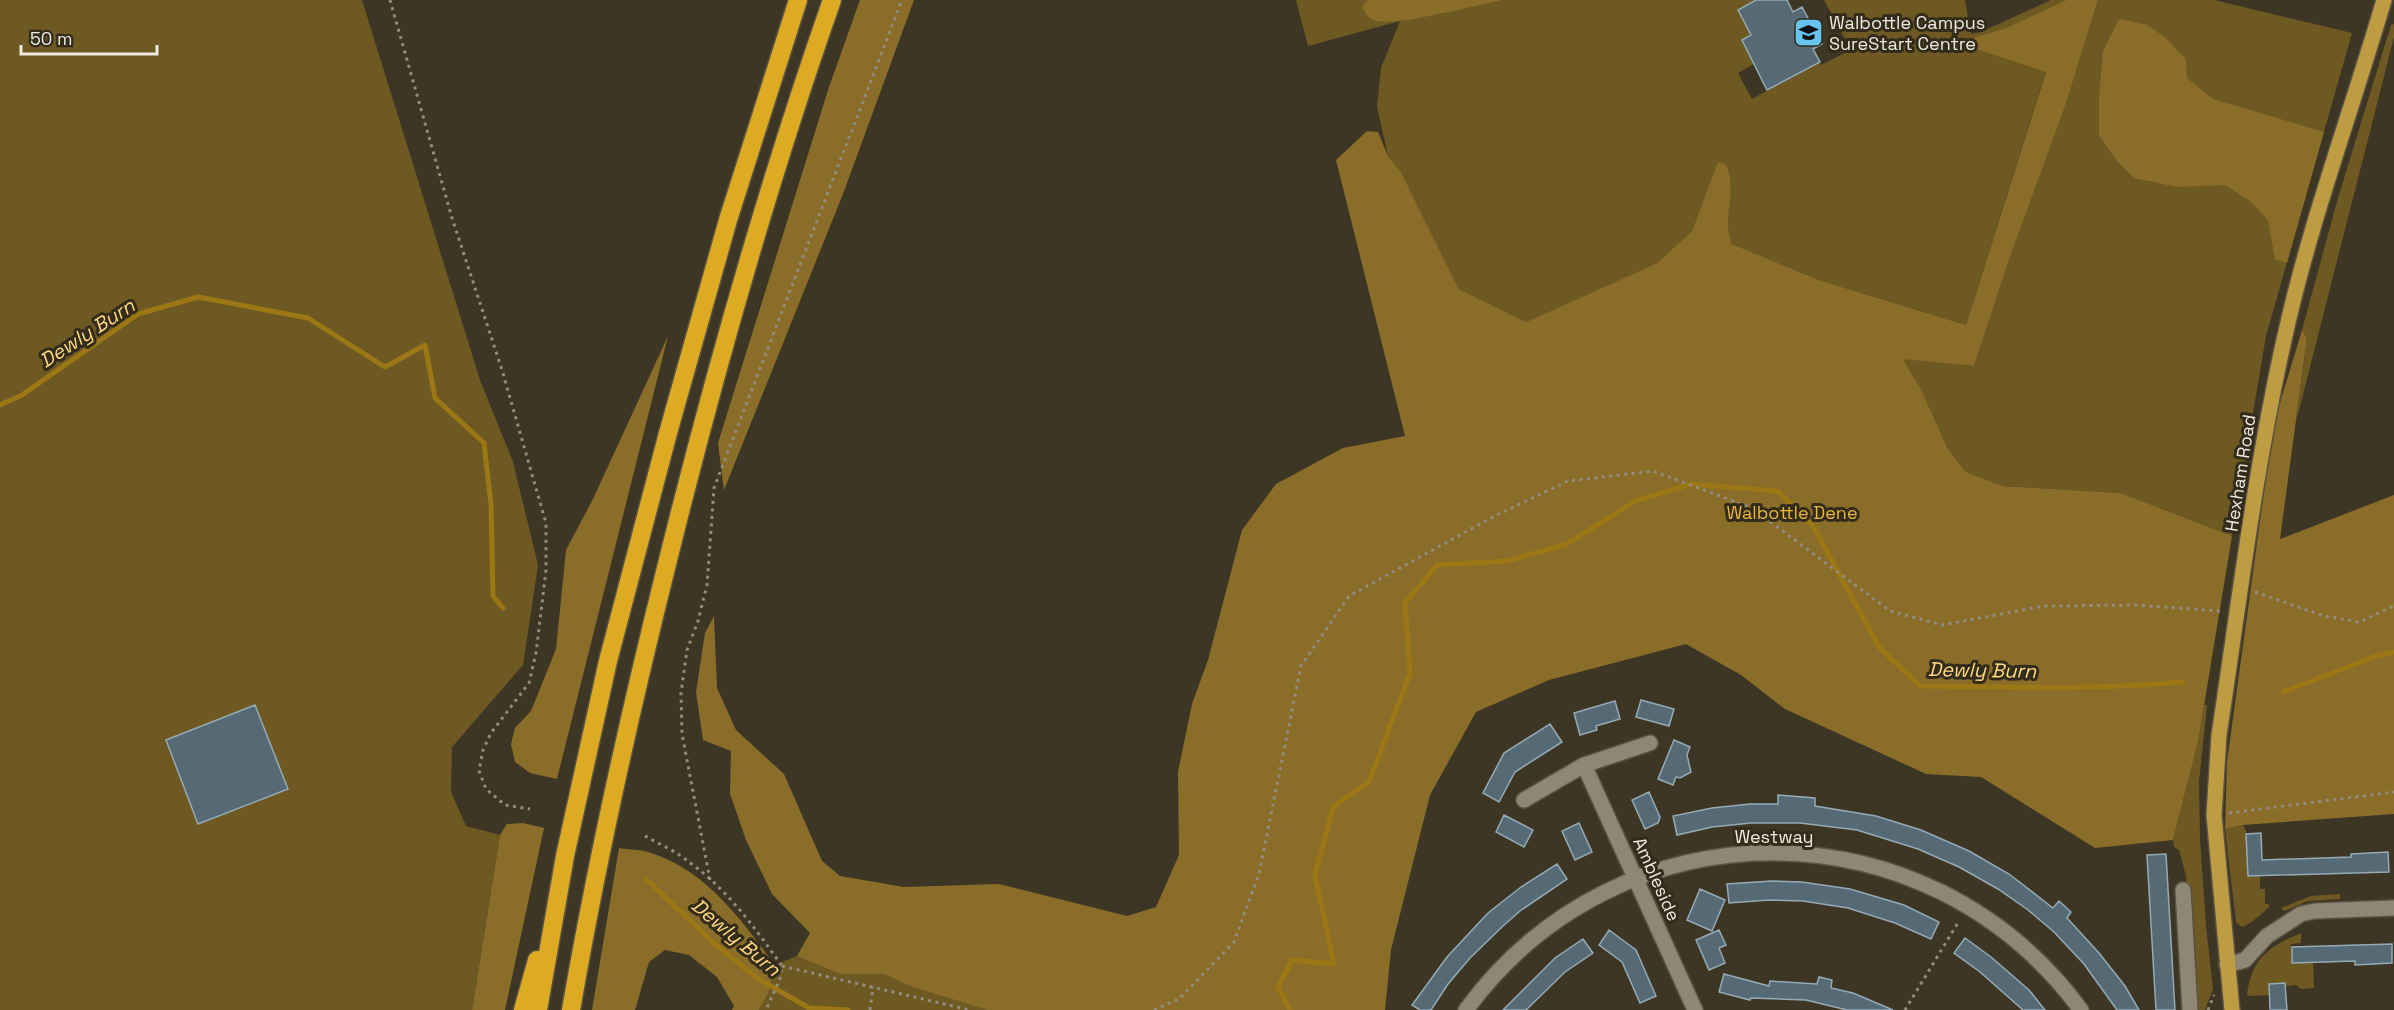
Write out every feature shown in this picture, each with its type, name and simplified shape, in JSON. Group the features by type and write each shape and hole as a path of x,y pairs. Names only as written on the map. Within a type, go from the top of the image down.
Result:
{"highway":[{"path":"538,1010 565,856 608,661 668,433 728,220 798,0"},
{"path":"571,1010 592,888 641,668 697,442 758,228 832,0"},
{"path":"523,1010 565,856"},
{"path":"579,1010 592,888"}],"main road":[{"name":"Hexham Road","path":"2232,1010 2214,815 2219,735 2266,423 2284,337 2318,210 2384,0"}],"street":[{"path":"1524,800 1584,765 1650,743"},
{"name":"Ambleside","path":"1584,765 1695,1010"},
{"name":"Westway","path":"1466,1010 1498,971 1532,940 1584,904 1636,880 1695,861 1727,855 1789,852 1857,861 1894,872 1931,886 1968,906 2032,955 2062,985 2081,1010"},
{"path":"2183,890 2190,1010"},
{"path":"2227,965 2245,960 2266,936 2301,914 2315,910 2394,908"}],"path":[{"path":"390,0 452,218 502,370 546,524 546,570 536,653 529,683 491,733 483,750 479,771 486,789 505,805 530,808"},
{"path":"711,880 682,734 681,693 687,650 698,621 706,585 714,488 882,57 902,0"},
{"path":"1154,1010 1179,999 1234,942 1259,874 1301,666 1349,596 1491,518 1568,481 1653,471 1752,508 1890,611 1942,625 2044,606 2136,606 2238,612"},
{"path":"2242,587 2324,616 2359,622 2394,606"},
{"path":"2214,815 2394,792"},
{"path":"645,836 688,861 711,880 753,924 782,966 970,1010"},
{"path":"1905,1010 1968,906"},
{"path":"766,1010 780,979 782,966"},
{"path":"870,1010 873,987"}],"shaded area":[{"path":"0,0 362,0 480,380 513,462 538,565 523,665 452,747 451,792 466,826 500,835 472,1010 0,1010"},
{"path":"1296,0 1369,0 1366,1 1472,6 1504,0 1756,0 1738,10 1751,35 1742,40 1754,64 1738,73 1752,99 1820,62 1821,65 1851,50 1824,0 1965,0 1971,34 1981,32 2051,0 2066,0 2006,28 1975,37 1968,46 2046,71 1966,325 1819,280 1732,244 1728,235 1727,222 1731,184 1719,162 1692,231 1657,263 1526,322 1459,289 1401,172 1388,156 1377,106 1381,68 1400,21 1308,46"},
{"path":"2098,0 2214,0 2352,33 2266,336 2232,536 2121,493 2003,486 1966,472 1948,449 1921,389 1902,358 1974,366 2009,260 2066,104"},
{"path":"2394,24 2394,37 2296,422 2307,338 2302,330 2338,198 2391,25"},
{"path":"2204,705 2207,705 2199,782 2200,841 2213,989 2205,1010 2198,1010 2186,876 2179,850 2174,847 2173,840 2198,742"},
{"path":"2243,825 2246,831 2248,876 2260,876 2260,889 2265,889 2265,904 2269,904 2269,907 2242,927 2236,922 2225,829"},
{"path":"2340,894 2340,899 2308,901 2284,911 2281,908 2311,896"},
{"path":"2301,933 2301,943 2291,944 2292,963 2313,963 2314,988 2301,989 2296,985 2285,986 2285,983 2270,984 2270,995 2247,996 2252,973 2263,956 2270,949"},
{"path":"797,956 839,974 884,974 990,1010 759,1010 768,994 775,965"}],"green space":[{"path":"860,0 914,0 843,194 724,490 718,443 829,87"},
{"path":"1369,0 1504,0 1419,18 1387,22 1376,21 1366,14 1362,8"},
{"name":"Walbottle Dene","path":"2066,0 2098,0 2066,104 2009,260 1974,366 1903,359 1921,389 1948,449 1966,472 2003,486 2121,493 2232,536 2198,742 2173,840 2095,848 1981,777 1926,774 1785,709 1741,675 1686,644 1549,680 1476,712 1430,795 1391,950 1385,1010 988,1010 913,987 884,974 839,974 797,956 810,933 772,894 746,840 730,794 731,751 703,740 696,692 705,633 714,616 717,688 736,730 784,774 822,861 840,876 904,887 999,884 1127,916 1156,907 1179,855 1178,772 1192,704 1208,660 1242,530 1276,484 1343,448 1405,436 1336,160 1367,131 1378,132 1388,156 1401,172 1459,289 1526,322 1657,263 1692,231 1718,162 1725,164 1731,183 1728,224 1732,244 1819,280 1966,325 2046,72 1967,46 1975,37 2006,28"},
{"path":"2119,19 2148,25 2167,39 2186,60 2187,78 2213,99 2324,132 2287,263 2275,259 2268,220 2251,202 2225,185 2177,187 2134,178 2117,161 2099,135 2103,51"},
{"path":"2302,330 2307,338 2280,539 2394,495 2394,814 2243,825 2225,829 2227,762 2273,426"},
{"path":"668,336 557,779 530,773 515,762 511,744 515,728 531,711 556,649 566,550 593,499"},
{"path":"523,823 544,828 505,1010 472,1010 500,835 507,824"},
{"path":"619,848 647,852 689,871 706,884 736,915 775,965 768,994 759,1010 732,1010 734,1006 717,977 689,955 665,950 649,962 635,1010 592,1010"}],"building":[{"path":"1756,0 1787,0 1793,12 1802,7 1822,44 1813,49 1820,62 1767,90 1742,40 1751,35 1738,10"},
{"path":"1641,700 1674,709 1669,726 1636,717"},
{"path":"1615,701 1620,719 1596,726 1597,730 1580,735 1574,713"},
{"path":"255,705 288,789 198,824 166,740"},
{"path":"1550,724 1562,742 1515,772 1499,802 1483,793 1504,753"},
{"path":"1674,740 1690,747 1687,755 1691,772 1680,778 1676,777 1673,785 1658,779"},
{"path":"1649,792 1660,817 1658,823 1645,829 1632,800"},
{"path":"1778,795 1815,798 1815,806 1876,816 1921,830 1969,851 2009,874 2053,908 2059,901 2071,912 2067,918 2125,986 2139,1010 2117,1010 2084,964 2054,932 2028,910 1998,889 1959,867 1918,849 1857,830 1800,823 1751,823 1712,827 1677,835 1673,816 1712,808 1778,804"},
{"path":"1504,815 1533,830 1524,847 1496,832"},
{"path":"1579,823 1592,852 1575,860 1562,831"},
{"path":"2261,833 2262,860 2351,857 2351,854 2388,852 2389,872 2248,876 2246,834"},
{"path":"2166,854 2175,1010 2156,1010 2147,855"},
{"path":"1557,864 1567,879 1520,911 1503,926 1470,958 1448,984 1431,1010 1420,1010 1412,1005 1447,957 1488,913 1521,887"},
{"path":"1802,882 1850,889 1904,905 1939,922 1931,939 1895,923 1848,908 1803,901 1769,900 1729,903 1727,884"},
{"path":"1700,889 1725,900 1712,931 1687,920"},
{"path":"1609,930 1636,950 1656,996 1640,1003 1622,962 1599,945"},
{"path":"1719,930 1726,945 1719,948 1725,963 1709,970 1696,940"},
{"path":"1965,938 2029,990 2045,1010 2023,1010 1980,972 1954,953"},
{"path":"1583,939 1593,953 1565,972 1526,1010 1503,1010 1555,958"},
{"path":"2392,944 2392,963 2355,965 2355,961 2292,963 2292,947"},
{"path":"1724,974 1769,986 1770,981 1817,984 1819,977 1832,980 1831,988 1853,993 1893,1010 1847,1010 1806,1000 1751,998 1750,1000 1719,992"},
{"path":"2285,983 2287,1010 2270,1010 2269,984"}],"waterway":[{"name":"Dewly Burn","path":"0,405 22,395 138,314 198,297 308,318 385,367 425,345 435,398 484,443 491,504 493,596 503,608"},
{"name":"Dewly Burn","path":"1290,1010 1278,987 1292,960 1334,964 1315,875 1333,807 1369,782 1410,673 1405,603 1437,565 1507,561 1567,544 1635,501 1691,484 1778,491 1813,526 1879,647 1920,686 2085,687 2183,682"},
{"path":"2283,692 2373,657 2394,652"},
{"name":"Dewly Burn","path":"647,880 716,945 757,978 809,1008 848,1010"}],"place":[{"name":"Walbottle Campus SureStart Centre","path":"1808,32"}]}
